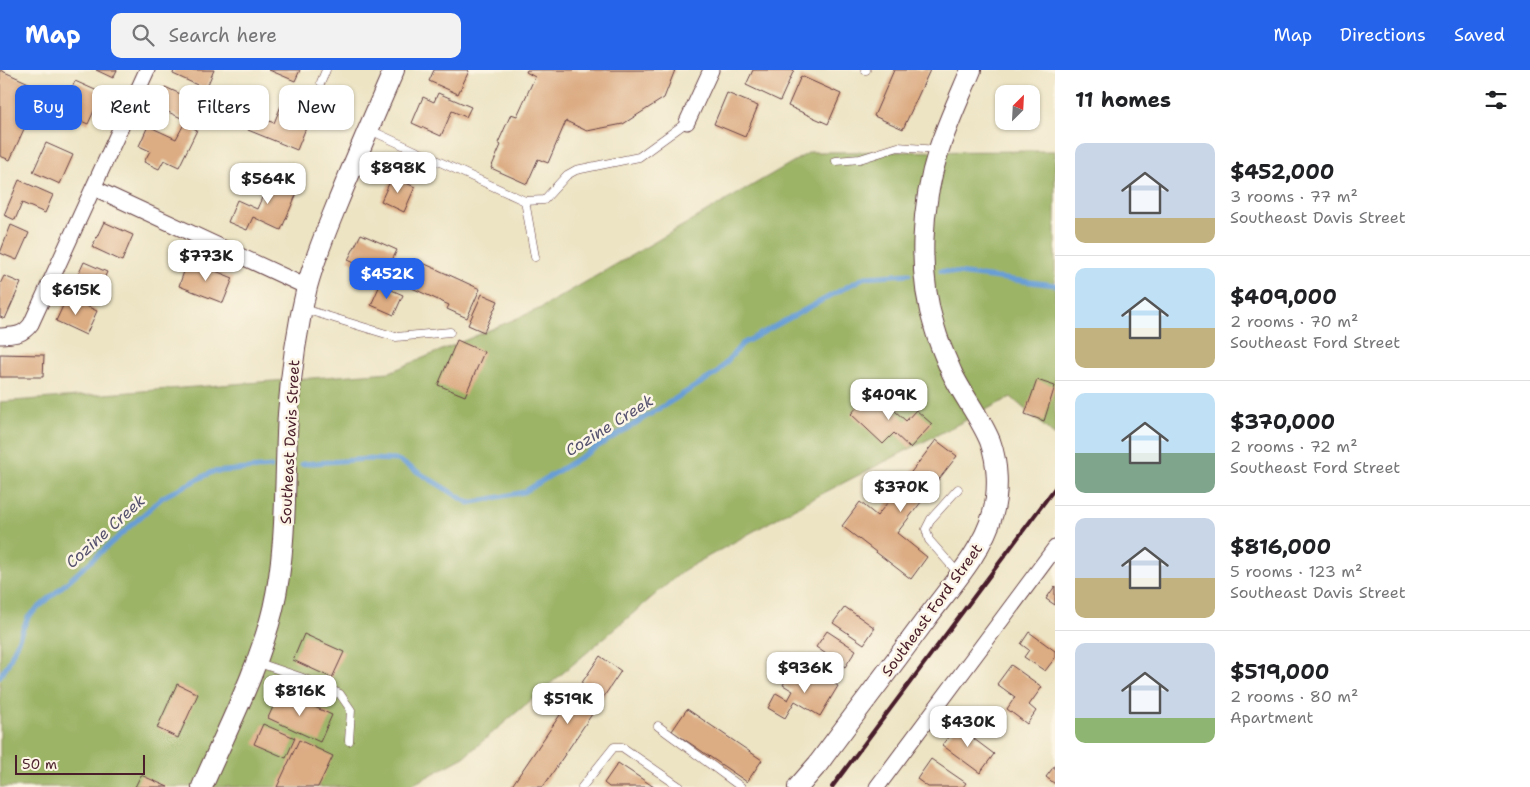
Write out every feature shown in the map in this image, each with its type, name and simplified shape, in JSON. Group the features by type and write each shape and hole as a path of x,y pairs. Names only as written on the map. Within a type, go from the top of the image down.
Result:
{"street":[{"path":"0,336 26,331 31,324 147,70"},
{"name":"Southeast Davis Street","path":"202,787 256,662 273,608 283,549 288,412 296,346 307,287 326,230 394,70"},
{"path":"687,122 710,70"},
{"name":"Southeast Ford Street","path":"798,787 818,764 959,575 984,537 993,514 998,491 996,468 990,441 952,373 935,329 926,292 924,232 929,192 939,150 971,70"},
{"path":"94,188 307,287"},
{"path":"878,787 1055,548"}],"lane":[{"path":"321,82 326,70"},
{"path":"368,130 525,201 544,200 566,175 576,170 639,157 687,122"},
{"path":"836,161 860,159 898,147 939,150"},
{"path":"525,201 535,257"},
{"path":"304,309 396,337 450,332"},
{"path":"958,489 931,519 926,529 929,540 959,575"},
{"path":"256,662 300,676 340,694 351,710 349,741"},
{"path":"658,726 741,787"},
{"path":"582,787 614,747 622,747 680,787"}],"green space":[{"path":"1055,151 1055,436 1011,397 806,502 684,570 464,757 408,787 0,787 0,402 390,372 539,309 810,152"}],"building":[{"path":"0,70 33,85 15,85 15,130 24,130 10,160 0,156"},
{"path":"96,70 117,70 113,78"},
{"path":"174,70 214,70 208,85 197,85 173,74"},
{"path":"269,70 300,70 295,81"},
{"path":"434,70 469,71 458,94 429,81"},
{"path":"527,70 675,70 664,98 623,124 587,131 566,121 548,163 538,159 527,184 491,168 501,145 498,143 511,114 517,116 535,77 526,72"},
{"path":"753,70 794,70 780,101 746,85"},
{"path":"894,70 930,70 903,129 874,116"},
{"path":"801,76 841,94 828,124 788,106"},
{"path":"75,81 92,89 92,115 88,124 82,121 82,85 73,85"},
{"path":"169,89 179,93 179,117 169,112"},
{"path":"438,93 471,107 466,117 452,111 441,136 412,123 423,97 434,102"},
{"path":"727,93 758,106 745,137 714,124"},
{"path":"279,111 279,130 305,130 297,150 248,130 269,130 269,121 274,123"},
{"path":"146,130 157,130 176,139 181,130 197,130 179,167 164,160 159,169 144,162 150,151 139,146"},
{"path":"46,143 73,155 60,184 33,172"},
{"path":"273,173 300,186 281,230 253,217 247,230 228,222 237,200 257,209"},
{"path":"392,177 415,187 404,212 381,201"},
{"path":"19,180 53,195 45,213 22,203 15,220 4,215"},
{"path":"104,222 133,235 122,261 92,247"},
{"path":"11,225 29,233 17,260 0,253"},
{"path":"361,234 397,250 384,277 348,260"},
{"path":"188,260 233,278 223,303 179,286"},
{"path":"84,262 107,272 96,296 73,286"},
{"path":"423,263 480,289 467,318 447,309 449,305 412,288"},
{"path":"4,276 21,283 5,319 0,317 0,284"},
{"path":"380,285 403,295 394,315 371,305"},
{"path":"482,294 498,301 484,332 468,325"},
{"path":"67,297 97,311 86,335 56,321"},
{"path":"457,340 484,352 465,396 438,385"},
{"path":"0,354 44,355 43,377 0,377"},
{"path":"1037,380 1055,386 1044,421 1025,414"},
{"path":"872,390 906,421 916,410 932,424 910,448 894,433 883,444 851,414"},
{"path":"936,440 957,456 897,533 927,557 911,579 842,526 860,502 877,516"},
{"path":"1055,586 1055,605 1046,599"},
{"path":"845,607 875,628 864,644 833,623"},
{"path":"827,631 856,650 845,667 816,647"},
{"path":"1029,632 1055,651 1055,658 1045,671 1024,657 1029,650 1021,644"},
{"path":"304,634 344,652 332,678 293,660"},
{"path":"600,656 621,671 543,787 511,787"},
{"path":"1011,665 1042,687 1029,705 1036,711 1027,724 1007,709 1015,697 997,684"},
{"path":"792,669 812,682 818,673 838,686 820,716 795,701 785,718 768,708 776,693 788,700 793,691 783,685"},
{"path":"177,684 198,694 178,738 157,728"},
{"path":"280,691 332,715 320,742 268,718"},
{"path":"687,709 762,760 747,782 672,731"},
{"path":"959,723 976,736 974,739 994,754 980,773 942,745"},
{"path":"263,724 295,738 286,758 254,744"},
{"path":"299,740 333,756 318,787 277,787"},
{"path":"931,759 966,783 963,787 928,787 917,779"},
{"path":"618,763 654,787 609,787 604,783"},
{"path":"1055,765 1055,784 1046,777"},
{"path":"141,775 168,787 135,787"}],"waterway":[{"name":"Cozine Creek","path":"941,271 1055,285"},
{"name":"Cozine Creek","path":"302,464 367,459 398,460 469,503 524,492 717,373 742,344 865,277 909,274"},
{"name":"Cozine Creek","path":"0,676 8,664 28,617 163,497 212,472 271,467"}],"railway":[{"path":"832,787 1055,488"}]}
